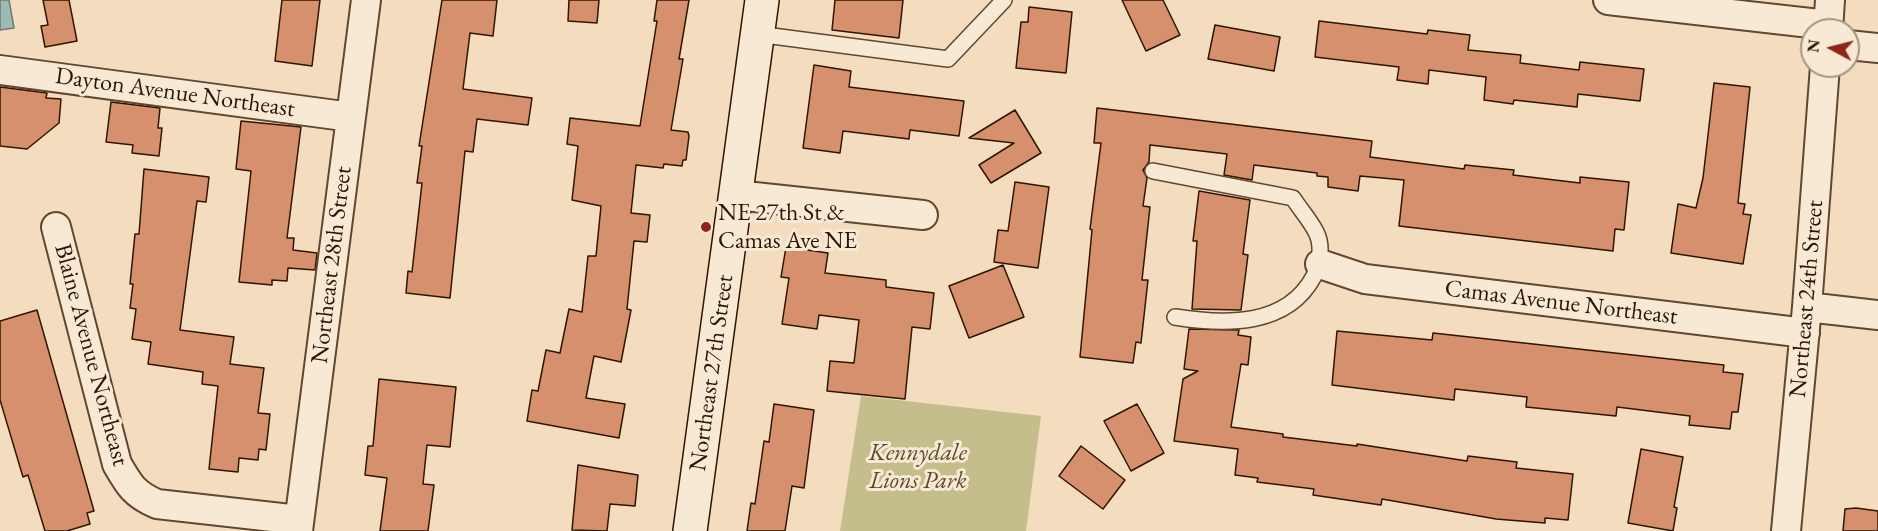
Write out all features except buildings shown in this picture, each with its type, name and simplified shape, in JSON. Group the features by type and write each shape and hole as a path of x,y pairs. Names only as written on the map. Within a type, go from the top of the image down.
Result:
{"street":[{"name":"Northeast 28th Street","path":"299,526 366,0"},
{"name":"Northeast 27th Street","path":"690,531 762,0"},
{"path":"1608,0 1829,18"},
{"path":"1860,46 1878,48"},
{"name":"Dayton Avenue Northeast","path":"0,70 351,117"},
{"name":"Northeast 24th Street","path":"1786,531 1806,320 1824,78"},
{"path":"736,195 923,215"},
{"name":"Blaine Avenue Northeast","path":"56,227 117,464 128,484 140,496 157,504 299,526"},
{"name":"Camas Avenue Northeast","path":"1320,264 1365,279 1806,320 1878,315"}],"lane":[{"path":"757,34 948,59 1004,0"},
{"path":"1153,171 1293,198 1317,234 1320,264 1308,287 1294,303 1273,314 1248,321 1196,321 1175,317"}],"green space":[{"name":"Kennydale Lions Park","path":"861,396 1041,416 1026,531 840,531"}],"water":[{"path":"0,0 9,0 14,28 0,30"}],"place":[{"name":"NE 27th St & Camas Ave NE","path":"706,227"}]}
